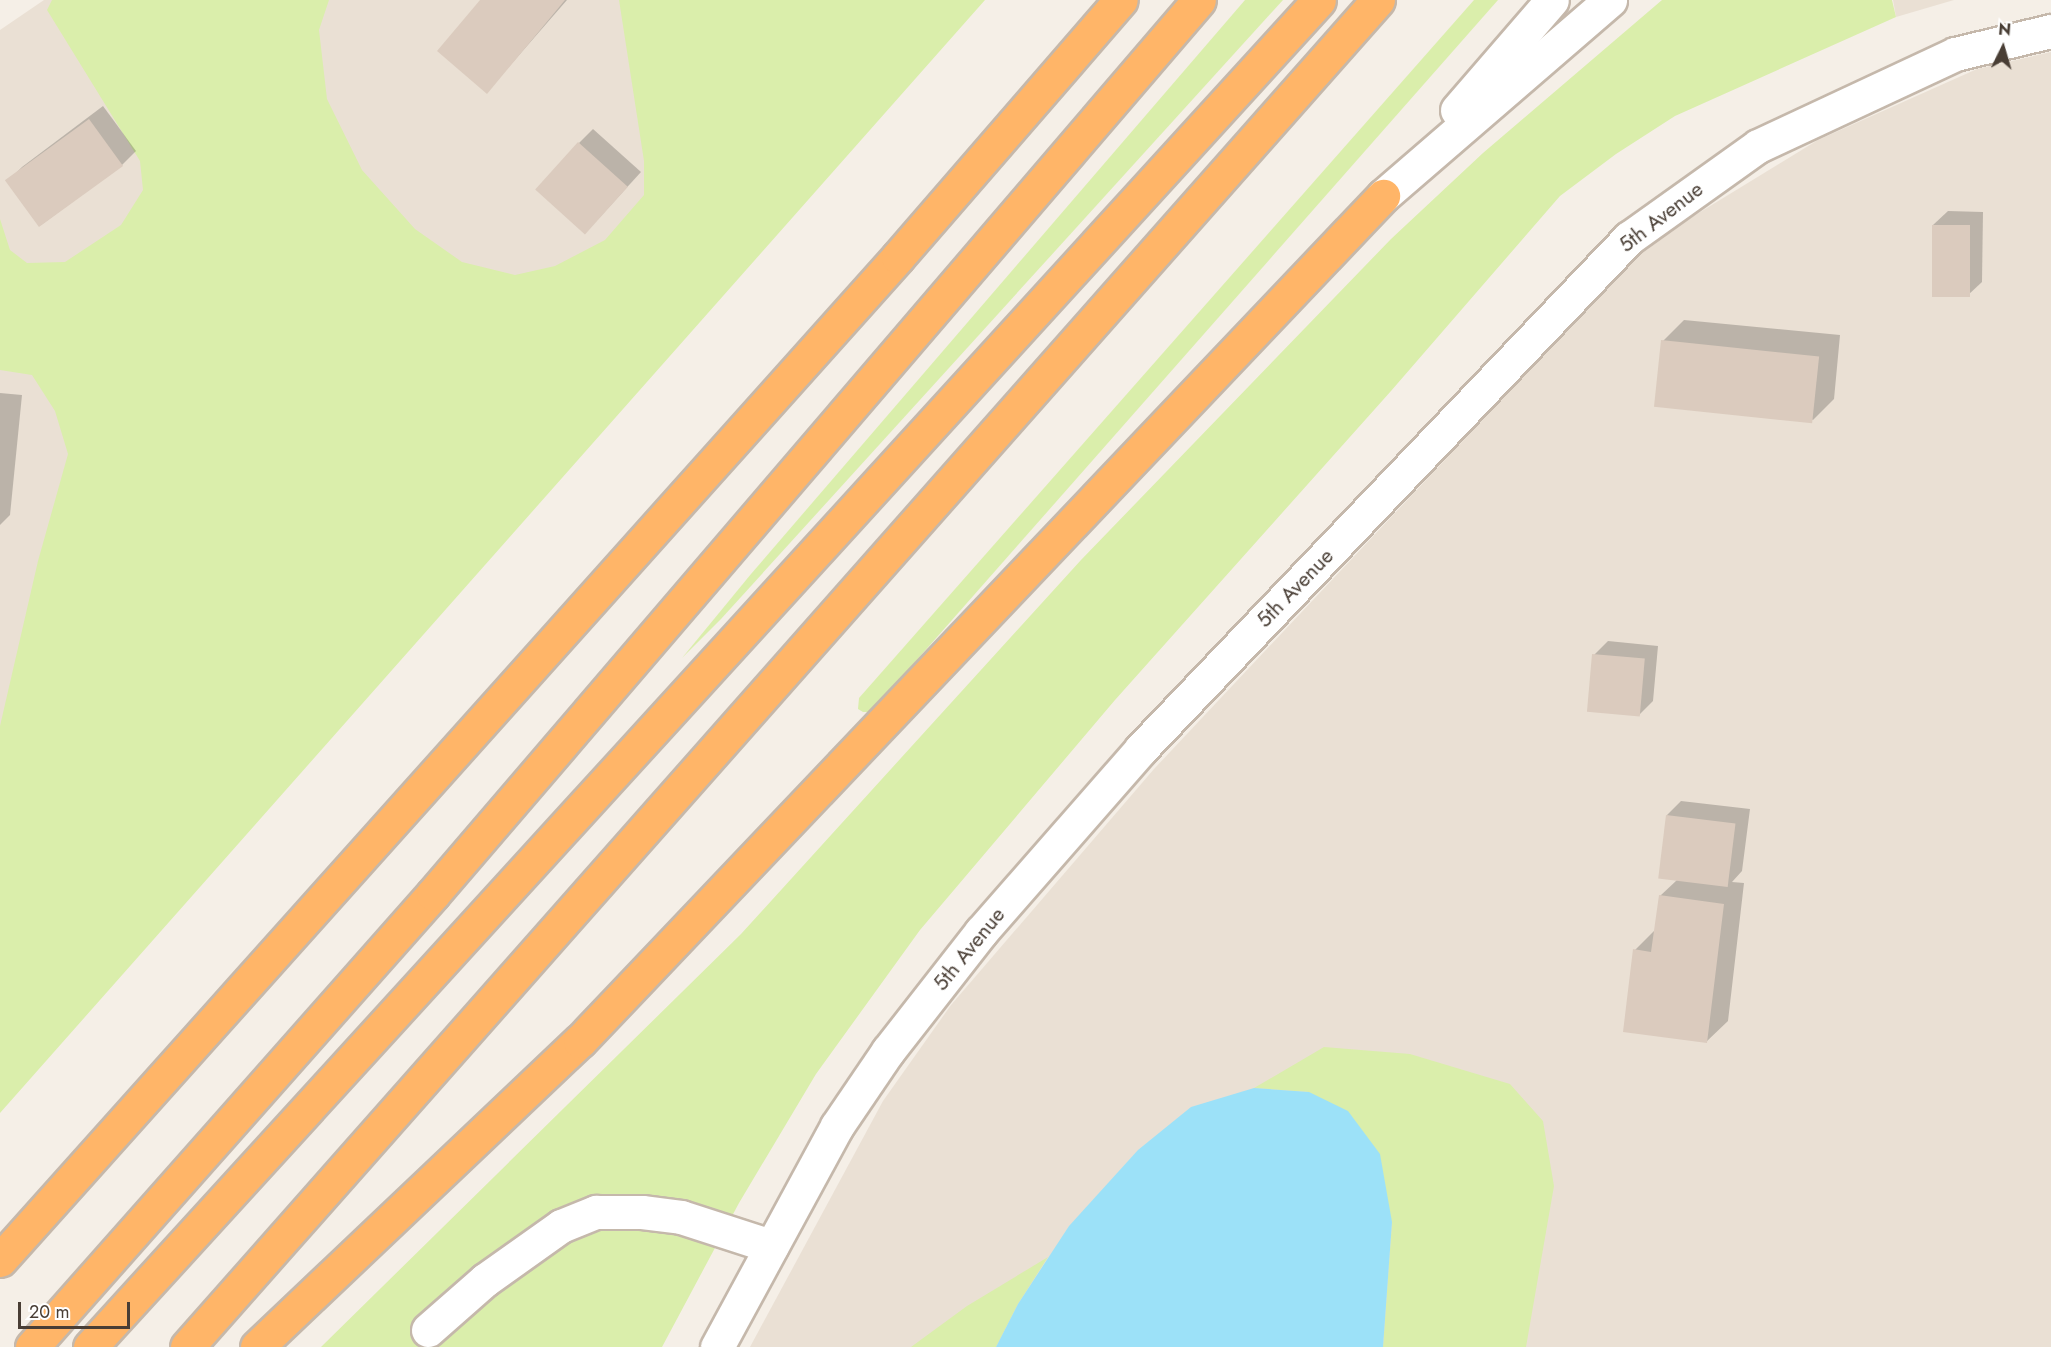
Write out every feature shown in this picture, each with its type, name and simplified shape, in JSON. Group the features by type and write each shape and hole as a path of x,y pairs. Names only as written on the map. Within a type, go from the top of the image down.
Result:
{"highway":[{"path":"0,1260 890,266 1121,0"},
{"path":"32,1347 433,894 1199,0"},
{"path":"90,1347 1319,0"},
{"path":"187,1347 1378,0"},
{"path":"257,1347 580,1041 1383,196"}],"street":[{"path":"1383,196 1552,0"},
{"path":"1383,196 1610,0"},
{"name":"5th Avenue","path":"717,1347 837,1126 888,1051 981,932 1141,749 1629,238 1758,146 1955,54 2051,31"},
{"path":"428,1330 485,1280 561,1226 596,1212 642,1212 681,1217 771,1246"}],"shaded area":[{"path":"44,0 683,0 668,180 0,920 0,30"},
{"path":"1893,0 1954,0 1896,17"},
{"path":"2051,52 2051,1347 750,1347 883,1101 951,1005 1154,769 1648,244 1818,140 1977,69"}],"green space":[{"path":"52,0 329,0 319,30 327,99 362,170 415,229 462,262 515,275 555,266 605,240 644,195 644,161 619,0 985,0 0,1113 0,726 38,561 68,454 55,411 32,375 0,370 0,219 10,250 27,263 65,262 121,225 143,190 140,161 47,10"},
{"path":"1245,0 1283,0 721,619 682,658 751,574"},
{"path":"1474,0 1498,0 871,712 858,709 859,698"},
{"path":"1662,0 1892,0 1896,17 1675,116 1616,154 1560,196 1391,391 1115,700 920,930 816,1074 739,1203 662,1347 321,1347 741,934 1081,560 1391,239 1483,153"},
{"path":"1324,1047 1410,1054 1510,1084 1543,1121 1554,1186 1526,1347 1383,1347 1392,1222 1309,1092 1254,1088"},
{"path":"1048,1257 1018,1304 996,1347 911,1347 967,1306"}],"water":[{"path":"1254,1088 1309,1092 1348,1111 1380,1154 1392,1222 1383,1347 996,1347 1018,1304 1069,1226 1138,1150 1191,1107"}],"building":[{"path":"480,0 565,0 487,94 437,51"},
{"path":"89,119 123,166 39,227 5,180"},
{"path":"578,142 628,187 585,234 535,190"},
{"path":"1932,225 1970,225 1970,297 1932,297"},
{"path":"1661,340 1819,357 1812,423 1654,407"},
{"path":"1592,654 1645,659 1640,716 1587,712"},
{"path":"1666,815 1735,824 1728,887 1658,879"},
{"path":"1659,895 1724,904 1707,1043 1623,1032 1633,949 1651,952"}]}
